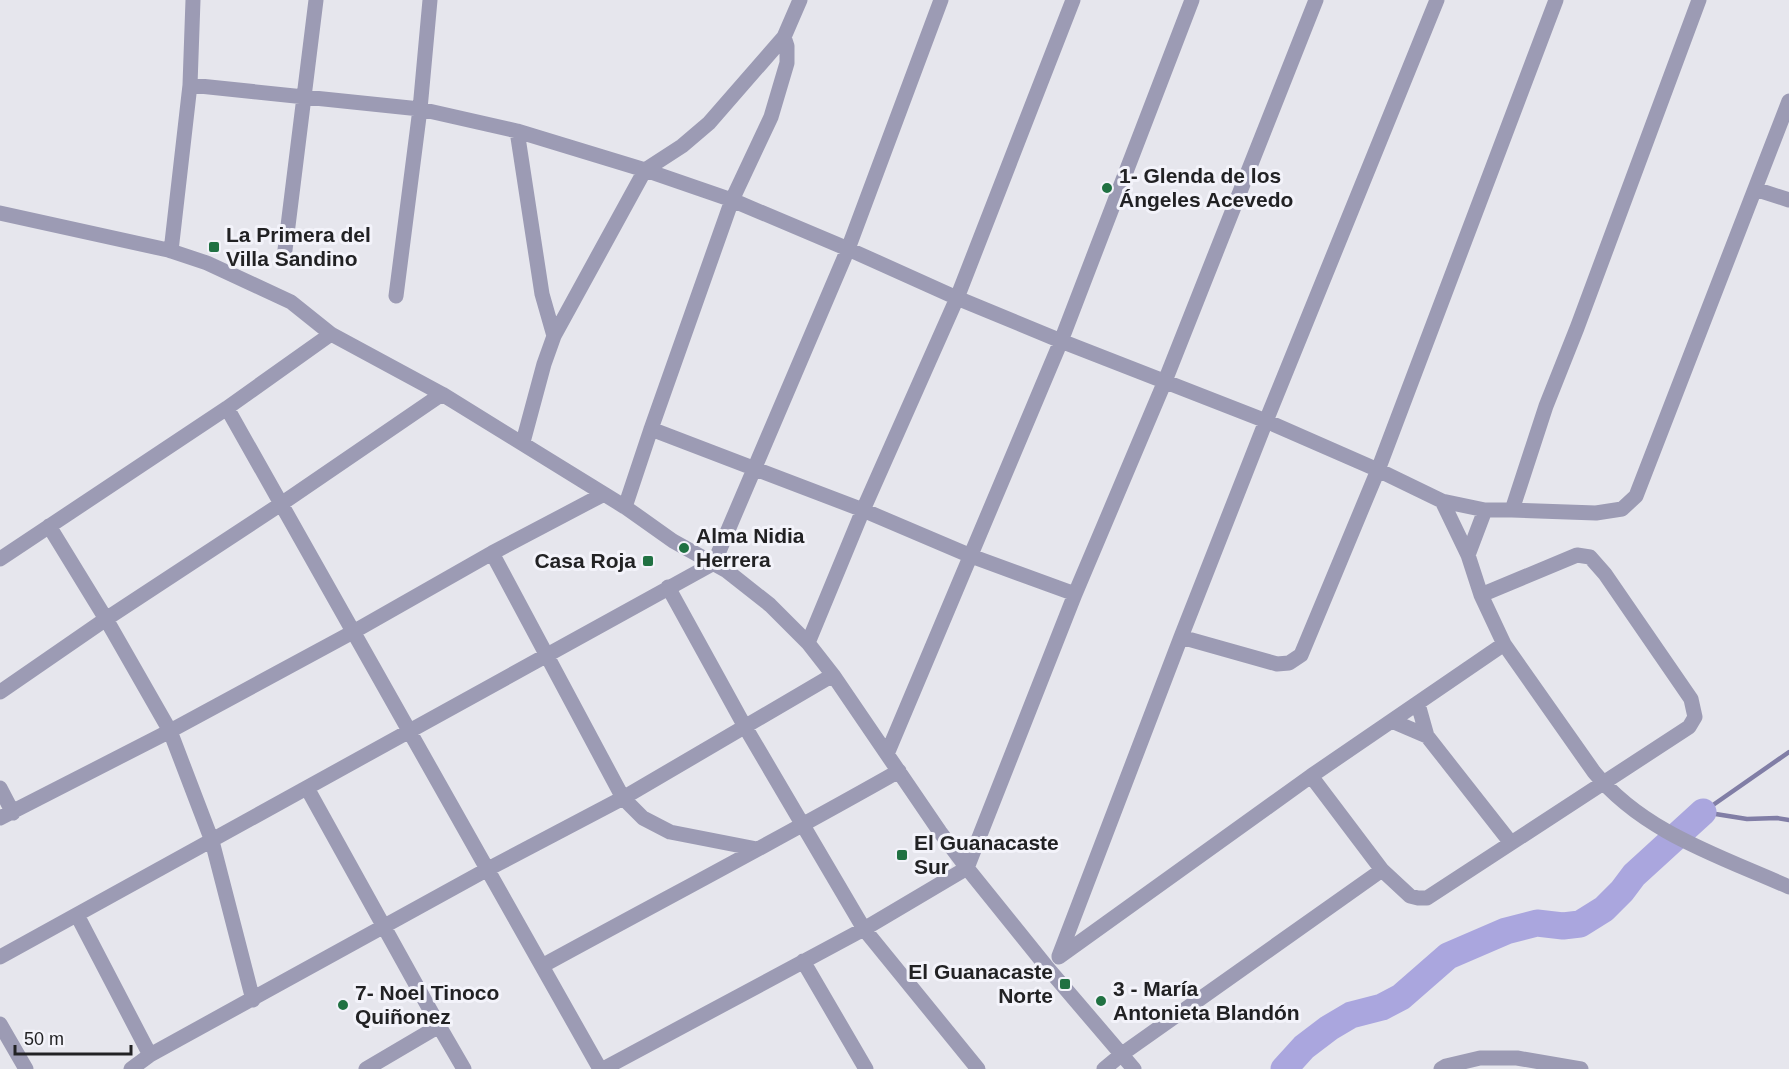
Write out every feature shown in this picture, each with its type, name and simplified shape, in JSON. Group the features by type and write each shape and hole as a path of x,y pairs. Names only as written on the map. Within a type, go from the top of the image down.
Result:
{"street":[{"path":"171,251 190,85 193,0"},
{"path":"285,250 316,0"},
{"path":"396,296 420,108 430,0"},
{"path":"523,442 554,336 645,170 682,146 709,123 784,37 800,0"},
{"path":"0,957 714,563 848,249 941,0"},
{"path":"808,643 863,510 957,298 1073,0"},
{"path":"887,754 1061,341 1192,0"},
{"path":"227,408 602,1069 864,929 967,868 1075,594 1165,381 1316,0"},
{"path":"1059,956 1266,421 1437,0"},
{"path":"1181,637 1277,664 1289,663 1300,655 1378,470 1556,0"},
{"path":"1512,510 1546,406 1699,0"},
{"path":"625,507 732,200 771,117 787,63 787,46 784,37"},
{"path":"190,85 420,108 517,130 732,200 957,298 1266,421 1442,501 1485,510 1596,513 1622,509 1636,496 1789,101"},
{"path":"517,130 542,294 554,336"},
{"path":"1755,189 1789,201"},
{"path":"0,213 171,251 207,263 291,302 331,334 442,393 523,442 625,507 673,541 714,563 770,605 808,643 833,675 967,868 1046,966 1134,1069"},
{"path":"0,559 227,408 331,334"},
{"path":"0,692 442,393"},
{"path":"651,429 863,510 970,556 1075,594"},
{"path":"0,788 6,815 170,731 604,494"},
{"path":"1442,501 1468,555 1481,595 1504,644 1610,791 1638,814 1689,844 1789,887"},
{"path":"1468,555 1485,510"},
{"path":"49,526 106,619 170,731 212,841 253,1000"},
{"path":"492,554 623,798 643,818 670,832 757,849"},
{"path":"1311,776 1382,870 1410,896 1427,898 1689,727 1695,717 1691,699 1605,574 1590,557 1577,555 1481,595"},
{"path":"668,587 744,725 864,929 978,1069"},
{"path":"1046,966 1311,776 1504,644"},
{"path":"131,1069 150,1055 488,869 623,798 744,725 833,675"},
{"path":"1418,704 1427,736 1511,843"},
{"path":"1392,721 1427,736"},
{"path":"542,966 804,825 899,771"},
{"path":"307,788 464,1069"},
{"path":"1104,1069 1382,870"},
{"path":"77,915 150,1055"},
{"path":"803,961 866,1069"},
{"path":"0,1024 26,1069"},
{"path":"366,1069 439,1026"},
{"path":"1441,1069 1480,1058 1517,1058 1581,1069"}],"waterway":[{"path":"1703,812 1789,752"},
{"path":"1703,812 1747,819 1789,820"},
{"path":"1284,1069 1304,1047 1329,1028 1351,1015 1382,1007 1401,997 1448,956 1506,931 1537,923 1563,926 1580,924 1604,909 1634,875 1703,812"}],"place":[{"name":"1- Glenda de los Ángeles Acevedo","path":"1107,188"},
{"name":"La Primera del Villa Sandino","path":"214,247"},
{"name":"Alma Nidia Herrera","path":"684,548"},
{"name":"Casa Roja","path":"648,561"},
{"name":"El Guanacaste Sur","path":"902,855"},
{"name":"El Guanacaste Norte","path":"1065,984"},
{"name":"3 - María Antonieta Blandón","path":"1101,1001"},
{"name":"7- Noel Tinoco Quiñonez","path":"343,1005"}]}
